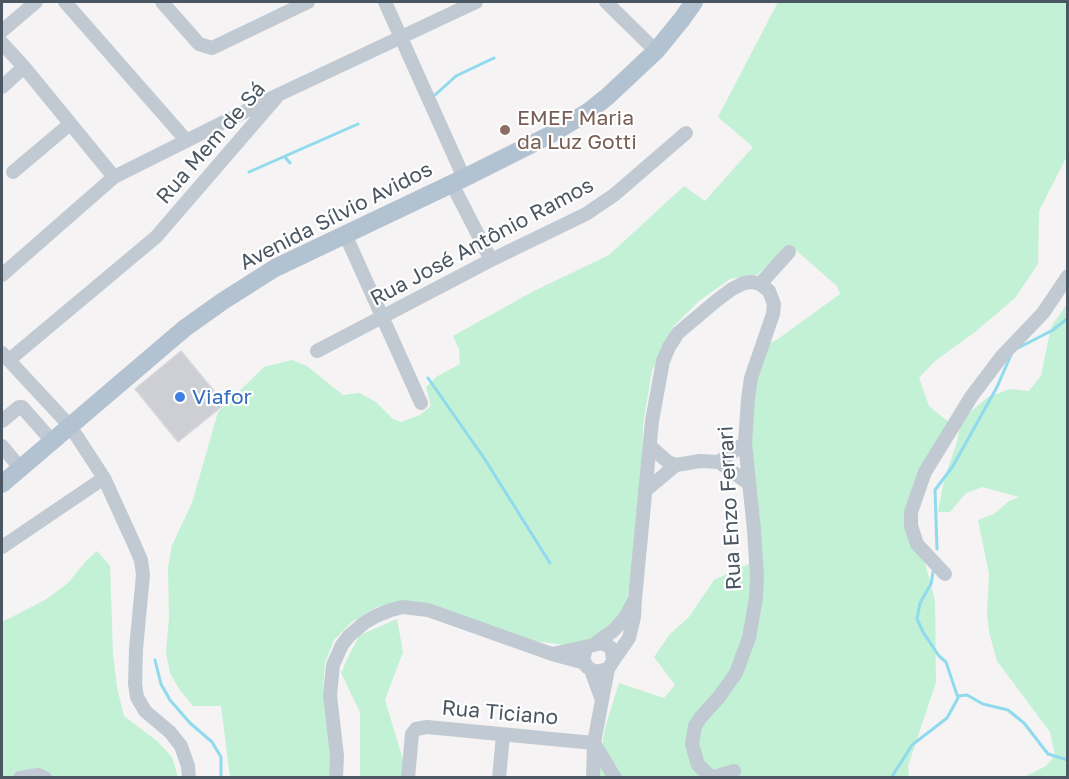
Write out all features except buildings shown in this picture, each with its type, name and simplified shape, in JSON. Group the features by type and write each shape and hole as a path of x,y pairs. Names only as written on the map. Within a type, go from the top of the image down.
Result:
{"main road":[{"name":"Avenida Sílvio Avidos","path":"2,484 185,328 275,268 458,181 570,124 608,96 656,51 694,2"}],"street":[{"path":"2,31 36,2"},
{"path":"65,2 186,140"},
{"path":"162,2 198,44 207,48 217,46 308,2"},
{"path":"385,2 402,37 491,260"},
{"name":"Rua Mem de Sá","path":"5,356 156,237 280,94 476,2"},
{"path":"606,2 656,51"},
{"path":"2,43 114,177"},
{"path":"2,87 24,67"},
{"path":"2,275 114,177 280,94"},
{"path":"13,172 70,124"},
{"name":"Rua José Antônio Ramos","path":"317,351 384,318 491,260 568,224 601,205 686,134"},
{"path":"345,234 421,403"},
{"path":"336,777 337,756 330,695 333,665 342,645 364,623 391,610 403,607 428,610 600,672 610,665 629,638 634,617 652,421 663,361 669,347 678,333 732,289 744,283 760,284 789,252"},
{"path":"945,574 917,544 911,526 911,513 926,472 970,397 1002,356 1043,313 1068,276"},
{"name":"Rua Enzo Ferrari","path":"734,771 714,777 709,775 698,765 692,744 695,726 736,673 749,638 757,576 745,443 748,399 752,378 774,309 772,295 760,284"},
{"path":"5,356 70,426 104,478 143,568 136,649 137,697 145,711 170,732 181,746 189,777"},
{"path":"2,421 22,407 52,441"},
{"path":"718,462 745,443"},
{"path":"2,446 20,468"},
{"path":"651,447 668,462 676,465"},
{"path":"645,490 676,465 700,461 718,462 748,483"},
{"path":"2,547 104,478"},
{"path":"602,700 584,654 593,644 613,631 624,619 636,599"},
{"path":"552,654 593,644 610,647 610,665 594,743 593,777"},
{"name":"Rua Ticiano","path":"408,777 411,741 416,729 427,727 594,743"},
{"path":"499,777 503,735"},
{"path":"594,743 615,777"},
{"path":"20,777 38,775 45,777"}],"green space":[{"path":"778,2 1067,2 1067,156 1039,211 1038,264 1015,298 975,332 935,361 919,378 929,406 952,425 943,438 914,521 935,601 936,682 908,766 909,777 598,778 597,775 605,728 619,683 664,698 675,685 654,657 670,634 689,617 714,580 749,564 756,541 741,423 758,349 778,339 840,294 837,286 790,245 757,275 730,279 699,301 673,327 652,371 643,425 641,518 626,606 607,633 579,647 535,641 417,602 377,607 352,622 334,640 325,663 323,691 331,760 329,778 230,777 221,706 193,706 170,673 166,652 169,618 168,567 172,545 192,503 218,412 264,367 292,360 307,366 343,395 359,393 376,402 393,419 401,422 420,415 431,406 426,387 436,377 460,364 459,349 453,336 534,291 609,255 684,186 705,201 753,147 718,117"},
{"path":"1067,304 1067,777 1024,777 1046,766 1055,755 1050,732 997,661 989,632 987,614 989,574 978,520 994,514 1009,501 1019,497 983,487 966,493 950,512 938,512 944,480 957,442 961,420 988,397 1010,389 1029,391 1041,376 1051,327"},
{"path":"97,551 110,566 113,653 117,688 124,716 157,741 172,757 178,777 2,777 2,622 45,600 68,583"},
{"path":"397,619 403,652 385,700 406,769 404,777 360,777 360,712 341,673 360,635"}],"waterway":[{"path":"435,95 456,76 494,58"},
{"path":"249,172 358,124"},
{"path":"285,157 290,163"},
{"path":"1018,348 1053,330 1068,318"},
{"path":"937,549 935,490 953,466 997,387 1011,355"},
{"path":"428,378 484,458 550,563"},
{"path":"891,778 912,745 947,718 958,698 946,662 939,656 917,619 920,603 931,584 933,572"},
{"path":"155,660 161,684 170,700 190,723 212,742 221,757 221,778"},
{"path":"958,696 967,695 983,704 1008,710 1024,723 1048,754 1068,760"}],"place":[{"name":"EMEF Maria da Luz Gotti","path":"505,130"},
{"name":"Viafor","path":"180,397"}]}
